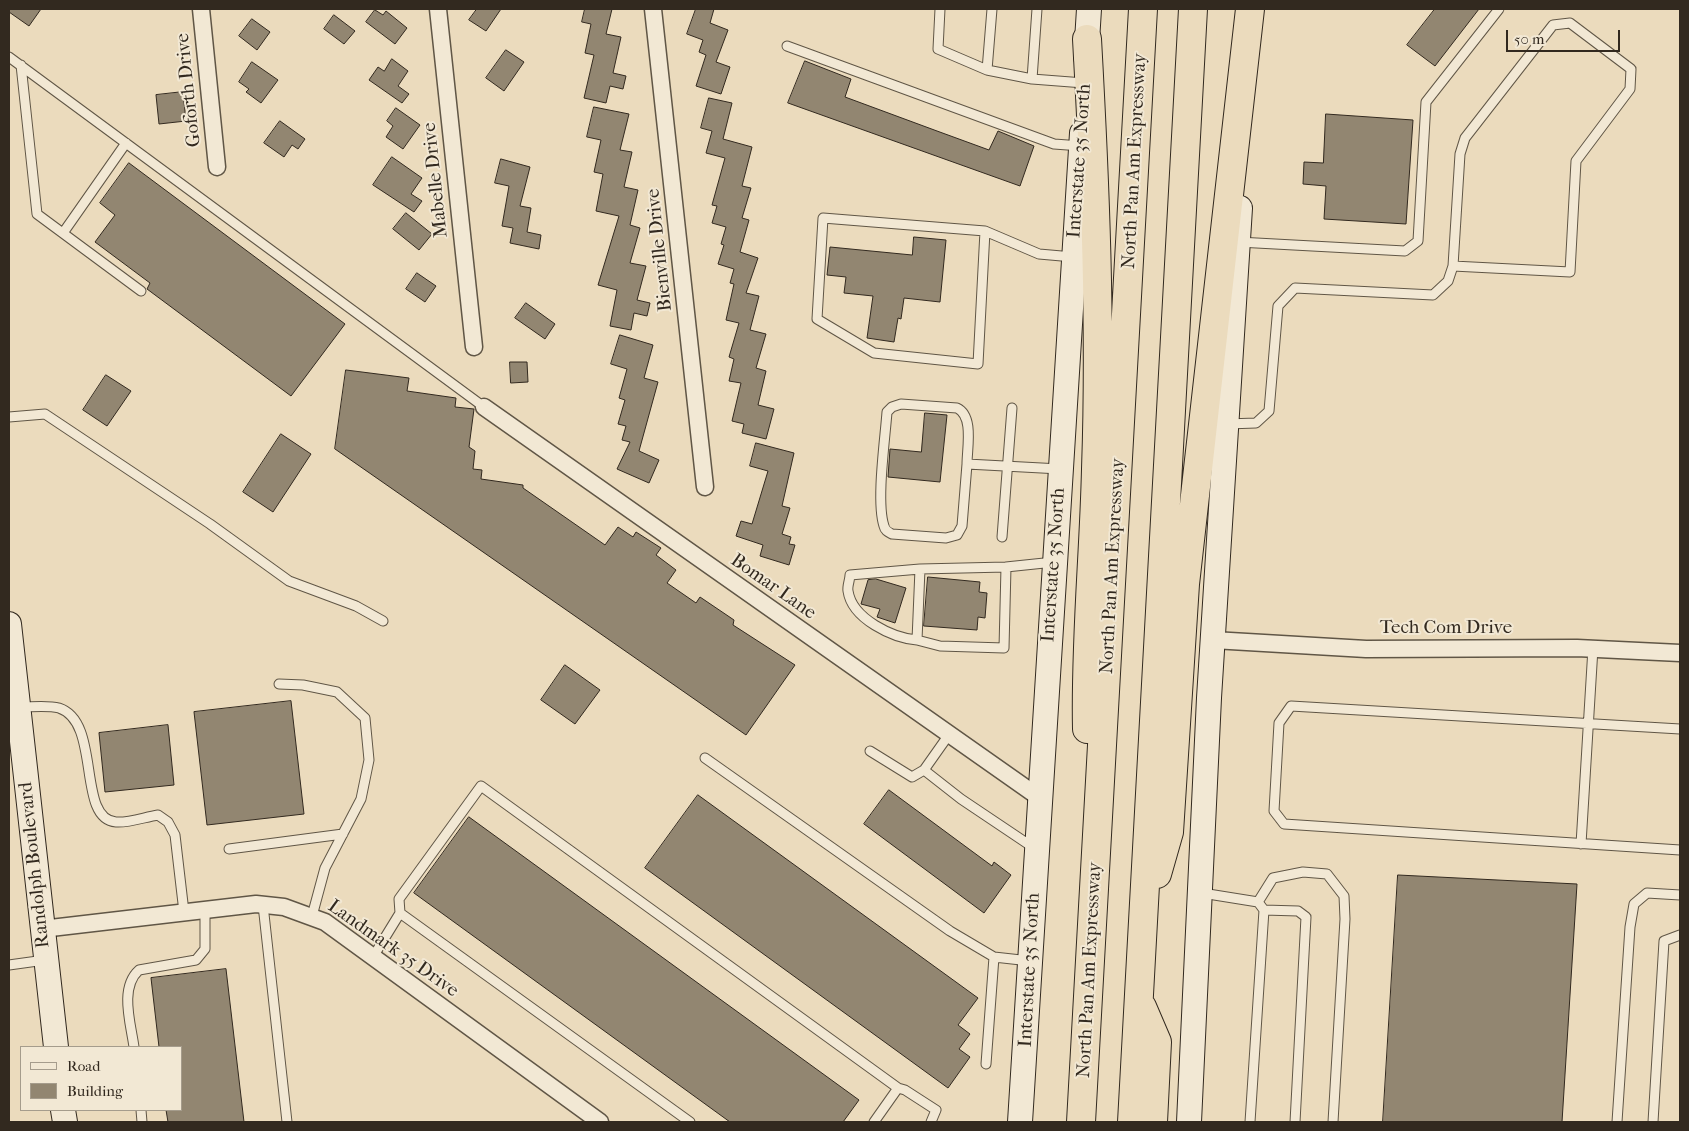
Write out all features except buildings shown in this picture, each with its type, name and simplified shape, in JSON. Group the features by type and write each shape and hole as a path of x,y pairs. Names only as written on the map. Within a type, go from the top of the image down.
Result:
{"highway":[{"name":"North Pan Am Expressway","path":"1081,1122 1143,9"},
{"path":"1132,1122 1193,9"},
{"path":"1143,926 1169,832 1185,584 1252,9"},
{"path":"1087,39 1094,161 1098,388 1096,488 1086,684 1094,911"},
{"path":"1065,1122 1091,940"},
{"path":"1139,1000 1157,1042 1153,1122"}],"main road":[{"name":"Interstate 35 North","path":"1020,1122 1089,9"},
{"path":"1189,1122 1213,640 1252,9"},
{"name":"Randolph Boulevard","path":"9,624 56,1046"}],"street":[{"name":"Goforth Drive","path":"200,9 217,167"},
{"name":"Mabelle Drive","path":"438,9 474,346"},
{"name":"Bienville Drive","path":"653,9 705,487"},
{"name":"Bomar Lane","path":"484,407 948,736 1040,798"},
{"name":"Tech Com Drive","path":"1213,640 1366,649 1593,648 1680,653"},
{"name":"Landmark 35 Drive","path":"42,929 184,912 263,905 284,907 312,916 325,922 600,1122"}],"lane":[{"path":"940,9 938,49 987,70 1032,79 1084,83"},
{"path":"987,70 992,9"},
{"path":"1032,79 1037,9"},
{"path":"1238,242 1405,251 1418,241 1426,102 1499,9"},
{"path":"1226,424 1256,423 1269,411 1278,306 1295,288 1433,295 1448,281 1453,266 1460,154 1465,138 1553,25 1570,23 1631,69 1630,88 1576,160 1570,272 1453,266"},
{"path":"787,46 1054,144 1081,146"},
{"path":"9,57 484,407"},
{"path":"21,66 37,214 141,290"},
{"path":"63,233 126,143"},
{"path":"985,231 978,364 874,353 817,319 823,218 985,231 1039,254 1074,257"},
{"path":"901,404 958,408 963,410 968,417 967,464 962,526 958,534 946,538 892,534 886,531 882,495 887,412 892,407 901,404"},
{"path":"1002,537 1012,408"},
{"path":"9,417 45,414 210,524 289,581 356,606 382,621"},
{"path":"967,464 1060,469"},
{"path":"1006,568 1004,648 940,646 901,638 874,625 857,610 848,591 850,575 920,569 1006,568 1054,562"},
{"path":"917,640 920,569"},
{"path":"1581,844 1593,648"},
{"path":"279,684 303,685 337,692 365,718 368,760 361,799 325,868 312,916"},
{"path":"1680,729 1291,706 1279,723 1274,811 1284,824 1680,850"},
{"path":"18,707 60,708 73,719 84,738 94,801 102,815 115,822 158,815 168,822 175,835 184,912"},
{"path":"870,751 912,777 924,770 948,736"},
{"path":"705,758 950,931 994,957 1030,961"},
{"path":"924,770 961,800 1037,850"},
{"path":"373,957 400,913 399,899 481,786 898,1088 905,1090 936,1110 931,1122"},
{"path":"229,849 343,834"},
{"path":"1258,902 1273,878 1303,872 1327,874 1344,896 1345,919 1334,1122"},
{"path":"1200,893 1258,902 1264,910 1250,1122"},
{"path":"1618,1122 1630,927 1634,904 1647,893 1680,895"},
{"path":"263,905 287,1122"},
{"path":"134,1046 128,998 129,985 134,975 139,970 196,960 205,949 205,910"},
{"path":"1264,910 1298,911 1306,917 1295,1122"},
{"path":"400,913 690,1122"},
{"path":"1654,1122 1664,941 1680,935"},
{"path":"986,1064 994,957"},
{"path":"9,965 45,960"},
{"path":"874,1122 898,1088"}]}
